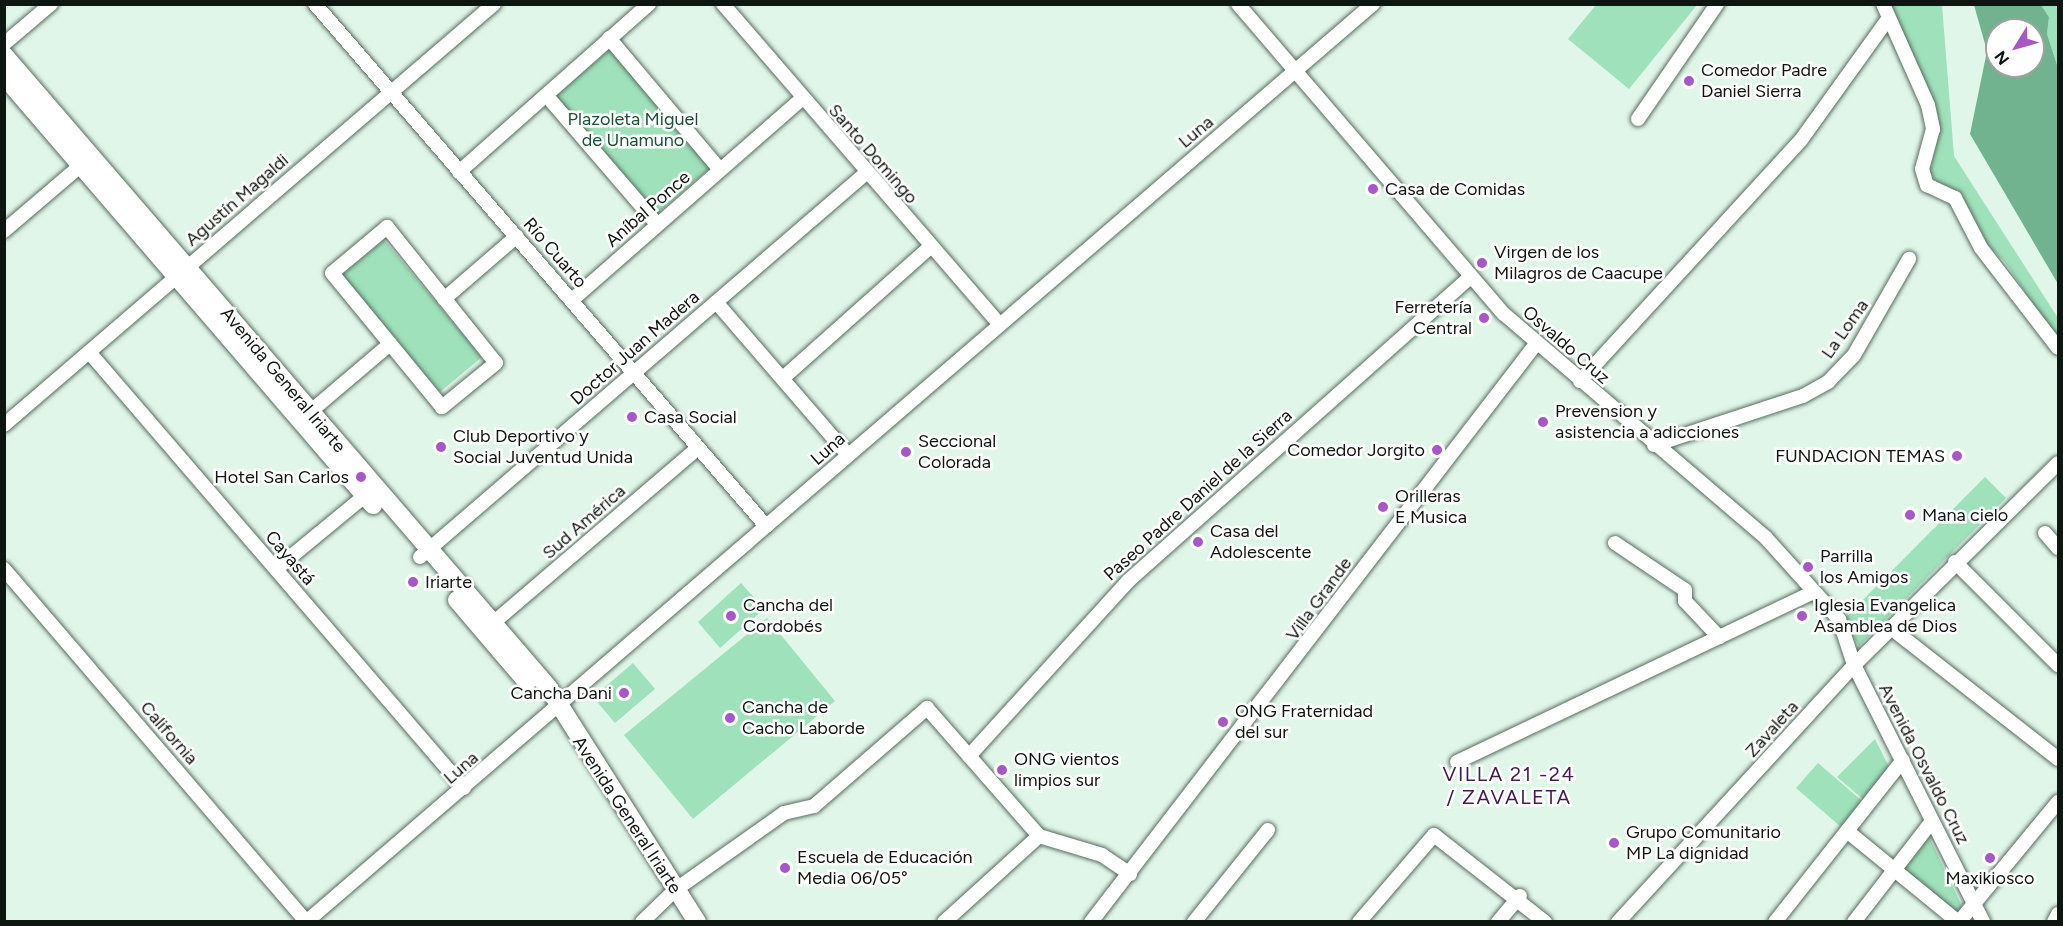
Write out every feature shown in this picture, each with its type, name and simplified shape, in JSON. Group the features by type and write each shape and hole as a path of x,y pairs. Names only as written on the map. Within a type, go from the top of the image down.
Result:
{"main road":[{"name":"Avenida General Iriarte","path":"4,55 87,161 424,554 538,695 558,708"},
{"name":"Avenida General Iriarte","path":"4,76 87,161"},
{"name":"Avenida General Iriarte","path":"424,554 493,623 548,687 558,708 697,921"}],"street":[{"path":"4,44 51,4"},
{"name":"Río Cuarto","path":"315,4 766,526"},
{"name":"Agustín Magaldi","path":"4,425 494,4"},
{"path":"459,172 649,4"},
{"name":"Santo Domingo","path":"723,4 865,174 999,324"},
{"path":"1238,4 1295,71"},
{"name":"Luna","path":"306,921 558,708 999,324 1373,4"},
{"path":"1638,119 1717,4"},
{"path":"1883,4 1928,105 1933,129 1922,169 1927,185 1955,198 1981,248 2058,348"},
{"path":"1580,381 1801,140 1888,19"},
{"path":"609,38 720,170"},
{"name":"Osvaldo Cruz","path":"1295,71 1469,278 1536,344 1766,538 1839,619"},
{"path":"546,95 657,224"},
{"name":"Aníbal Ponce","path":"572,300 801,99"},
{"path":"4,231 87,161"},
{"name":"Doctor Juan Madera","path":"424,554 865,174"},
{"path":"387,227 444,299 496,363 442,407 332,273 387,227"},
{"path":"444,299 517,236"},
{"path":"783,378 930,247"},
{"name":"La Loma","path":"1654,445 1803,396 1828,382 1854,355 1910,259"},
{"name":"Paseo Padre Daniel de la Sierra","path":"969,756 1128,581 1469,278"},
{"path":"716,302 848,455"},
{"path":"306,416 390,344"},
{"name":"Villa Grande","path":"1091,921 1130,874 1536,344"},
{"name":"Cayastá","path":"89,352 464,788"},
{"name":"Sud América","path":"493,623 698,448"},
{"name":"Zavaleta","path":"1623,920 1854,665 1955,562 2058,464"},
{"path":"276,569 369,492"},
{"path":"2045,534 2058,548"},
{"path":"1615,543 1685,590 1685,601 1719,637"},
{"path":"1955,562 2058,665"},
{"name":"California","path":"4,568 306,921"},
{"path":"1457,762 1814,592"},
{"name":"Avenida Osvaldo Cruz","path":"1839,619 1854,665 1983,921"},
{"path":"1891,628 2058,759"},
{"path":"642,921 675,890 784,813 814,806 927,708 1040,836 1102,855 1130,874"},
{"path":"1775,921 1903,760"},
{"path":"1847,831 1958,921 2058,802"},
{"path":"1854,921 1932,821"},
{"path":"1194,921 1268,830"},
{"path":"1359,921 1434,834 1520,896 1545,921"},
{"path":"944,921 1040,836"},
{"path":"1498,921 1520,896"},
{"path":"2054,921 2058,914"}],"green space":[{"path":"1596,5 1697,5 1629,89 1568,39"},
{"path":"1890,5 1942,5 1954,156 2058,318 2058,341 2005,262 1982,240 1961,197 1938,184 1930,172 1939,131"},
{"path":"2041,5 2058,5 2058,68 2047,34 2049,17"},
{"name":"Plazoleta Miguel de Unamuno","path":"610,49 711,167 657,214 556,96"},
{"path":"384,240 482,357 440,392 342,275"},
{"path":"1985,477 2006,498 1859,646 1844,619"},
{"name":"Cancha del Cordobés","path":"741,583 764,609 720,648 698,622"},
{"name":"Cancha de Cacho Laborde","path":"767,618 835,701 693,819 624,735"},
{"name":"Cancha Dani","path":"633,663 655,689 615,723 593,697"},
{"path":"1875,739 1890,769 1864,800 1837,777"},
{"path":"1818,763 1862,801 1841,827 1796,788"},
{"path":"1929,837 1962,906 1954,916 1903,871"}],"shaded area":[{"path":"1974,5 2041,5 2049,17 2047,34 2058,68 2058,284 1970,134 1985,61 1985,78 2045,78 2045,18 1985,18 1985,44"}],"place":[{"name":"Comedor Padre Daniel Sierra","path":"1689,81"},
{"name":"Casa de Comidas","path":"1373,189"},
{"name":"Virgen de los Milagros de Caacupe","path":"1482,263"},
{"name":"Ferretería Central","path":"1484,318"},
{"name":"Casa Social","path":"632,417"},
{"name":"Prevension y asistencia a adicciones","path":"1543,422"},
{"name":"Club Deportivo y Social Juventud Unida","path":"441,447"},
{"name":"Comedor Jorgito","path":"1437,450"},
{"name":"Seccional Colorada","path":"906,452"},
{"name":"FUNDACION TEMAS","path":"1957,456"},
{"name":"Hotel San Carlos","path":"361,477"},
{"name":"Orilleras E Musica","path":"1383,507"},
{"name":"Mana cielo","path":"1910,515"},
{"name":"Casa del Adolescente","path":"1198,542"},
{"name":"Parrilla los Amigos","path":"1808,567"},
{"name":"Iriarte","path":"413,582"},
{"name":"Cancha del Cordobés","path":"731,616"},
{"name":"Iglesia Evangelica Asamblea de Dios","path":"1802,616"},
{"name":"Cancha Dani","path":"624,693"},
{"name":"Cancha de Cacho Laborde","path":"730,718"},
{"name":"ONG Fraternidad del sur","path":"1223,722"},
{"name":"ONG vientos limpios sur","path":"1002,770"},
{"name":"Grupo Comunitario MP La dignidad","path":"1614,843"},
{"name":"Maxikiosco","path":"1990,858"},
{"name":"Escuela de Educación Media 06/05°","path":"785,868"}],"district":[{"name":"VILLA 21 -24 / ZAVALETA","path":"1509,786"}]}
